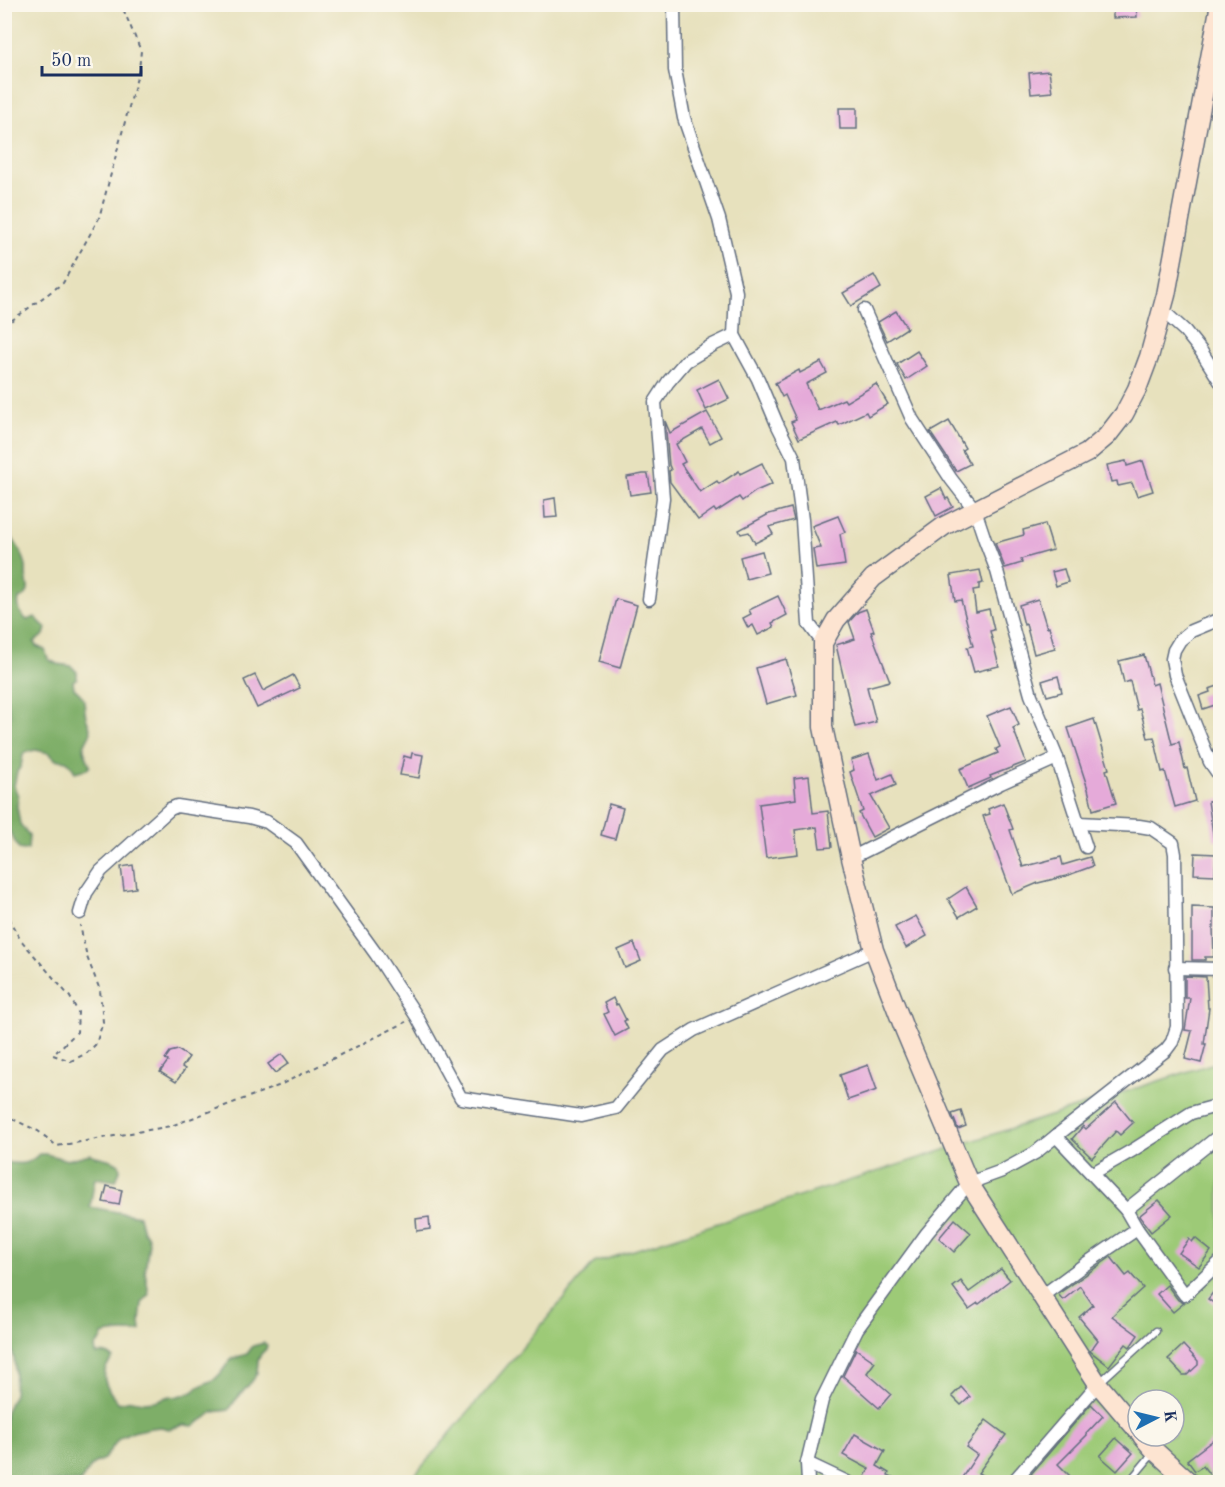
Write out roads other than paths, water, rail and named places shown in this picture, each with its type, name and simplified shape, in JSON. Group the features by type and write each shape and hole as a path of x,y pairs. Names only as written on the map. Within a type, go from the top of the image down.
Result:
{"street":[{"path":"674,4 675,70 684,118 719,219 736,292 734,335 758,379 794,458 802,520 809,624 824,643"},
{"path":"1126,1417 1098,1384 969,1183 905,1031 874,950 851,858 823,727 824,643 836,620 873,578 944,526 1087,453 1107,436 1124,414 1137,389 1149,357 1162,310 1220,4"},
{"path":"864,310 912,419 951,479 975,510 998,571 1031,695 1057,758 1086,847"},
{"path":"1162,310 1185,331 1221,381"},
{"path":"649,599 663,498 655,402 686,361 734,335"},
{"path":"1221,619 1191,632 1180,640 1172,659 1175,675 1210,762 1217,772 1221,772"},
{"path":"851,858 1001,783 1057,758"},
{"path":"80,913 86,893 101,871 170,809 177,806 267,822 296,843 376,954 417,1017 461,1098 580,1116 616,1108 663,1050 693,1030 874,950"},
{"path":"808,1482 807,1463 822,1400 857,1329 927,1233 969,1183 1002,1171 1035,1153 1166,1050 1172,1042 1177,1027 1173,843 1151,828 1079,824"},
{"path":"1175,968 1221,969"},
{"path":"1093,1173 1191,1113 1221,1105"},
{"path":"1126,1210 1221,1135"},
{"path":"1056,1136 1126,1210 1185,1295 1221,1262"},
{"path":"1042,1296 1137,1229"},
{"path":"1013,1482 1098,1384"},
{"path":"1152,1448 1189,1482"},
{"path":"807,1463 847,1482"}],"lane":[{"path":"1098,1384 1156,1331"},
{"path":"1129,1482 1155,1451"}]}
